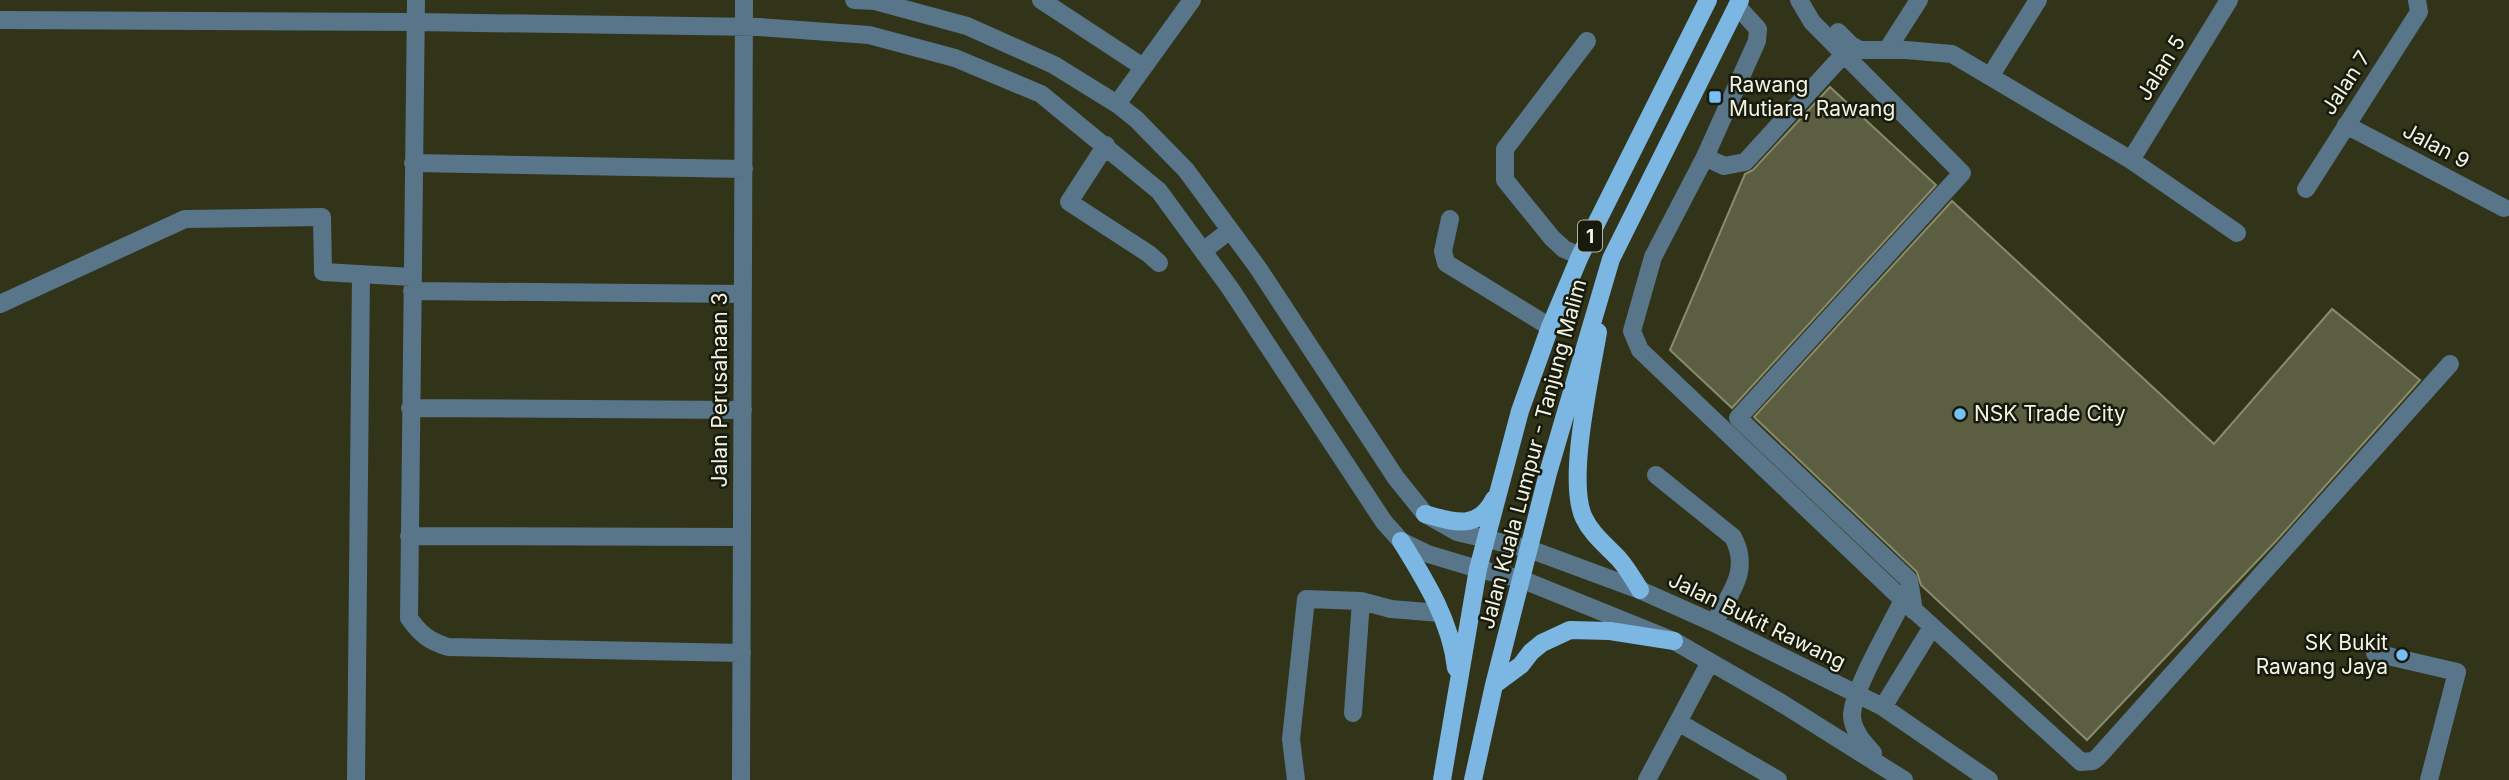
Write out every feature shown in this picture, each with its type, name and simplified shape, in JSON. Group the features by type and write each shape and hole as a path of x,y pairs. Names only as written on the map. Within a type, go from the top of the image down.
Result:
{"main road":[{"name":"Jalan Kuala Lumpur - Tanjung Malim","path":"1441,780 1478,569 1520,411 1550,327 1580,256 1708,0"},
{"name":"Jalan Kuala Lumpur - Tanjung Malim","path":"1473,780 1529,548 1611,259 1739,3"},
{"path":"1611,259 1585,408 1577,482 1578,502 1594,534 1620,560 1640,590"},
{"path":"1425,514 1458,522 1480,518 1490,508 1502,484"},
{"path":"1401,541 1427,584 1449,632 1458,685"},
{"path":"1494,685 1521,665 1542,643 1570,630 1610,631 1674,641"}],"street":[{"path":"416,0 409,618 431,642 449,647 741,653"},
{"name":"Jalan Perusahaan 3","path":"741,780 744,0"},
{"path":"854,0 933,8 1055,65 1117,104 1186,170 1258,268 1396,478 1425,514"},
{"path":"1041,0 1143,67"},
{"path":"1117,104 1192,0"},
{"path":"1799,0 1812,22 1962,173 1738,418 1909,580 1909,606 1856,694 1852,718 1859,737 1884,766"},
{"path":"1805,0 1851,45 1860,50 1952,54 1991,75 2131,160 2237,233"},
{"path":"1888,50 1919,0"},
{"path":"1991,75 2038,0"},
{"name":"Jalan 5","path":"2131,160 2230,0"},
{"name":"Jalan 7","path":"2305,189 2419,12 2417,0"},
{"path":"1739,3 1758,29 1758,41 1705,157 1653,257 1632,331 1640,350 1909,606 2076,759 2087,763 2093,761 2450,364"},
{"path":"0,20 744,27 869,35 956,58 1041,94 1159,191 1230,288 1384,522 1401,541 1429,554 1521,579 1674,641 1778,701 1904,780"},
{"path":"1580,256 1552,239 1505,180 1505,149 1587,41"},
{"path":"1705,157 1724,166 1745,162 1844,54"},
{"name":"Jalan 9","path":"2346,125 2504,208"},
{"path":"1106,145 1069,202 1159,263"},
{"path":"413,163 744,169"},
{"path":"0,304 185,219 322,217 323,272 361,274 412,284 743,294"},
{"path":"1450,219 1443,251 1446,263 1550,327"},
{"path":"1203,251 1230,230"},
{"path":"356,780 361,274"},
{"path":"410,408 743,411"},
{"path":"1656,475 1733,537 1738,547 1741,556 1740,574 1714,623"},
{"name":"Jalan Bukit Rawang","path":"1425,514 1457,532 1529,548 1640,590 1714,623 1883,707 1989,780"},
{"path":"409,536 742,537"},
{"path":"1296,780 1291,738 1306,599 1361,601 1391,609 1440,613"},
{"path":"1353,713 1361,601"},
{"path":"1883,707 1931,626"},
{"path":"2375,653 2457,672 2429,780"},
{"path":"1647,780 1710,662"},
{"path":"1678,722 1777,780"}],"building":[{"path":"1830,87 1936,185 1732,408 1670,350 1745,174 1753,170"},
{"name":"NSK Trade City","path":"1952,201 2214,444 2332,309 2420,380 2277,540 2087,740 1921,585 1917,572 1754,417"}],"place":[{"name":"Rawang Mutiara, Rawang","path":"1715,97"},
{"name":"NSK Trade City","path":"1960,414"},
{"name":"SK Bukit Rawang Jaya","path":"2402,655"}]}
